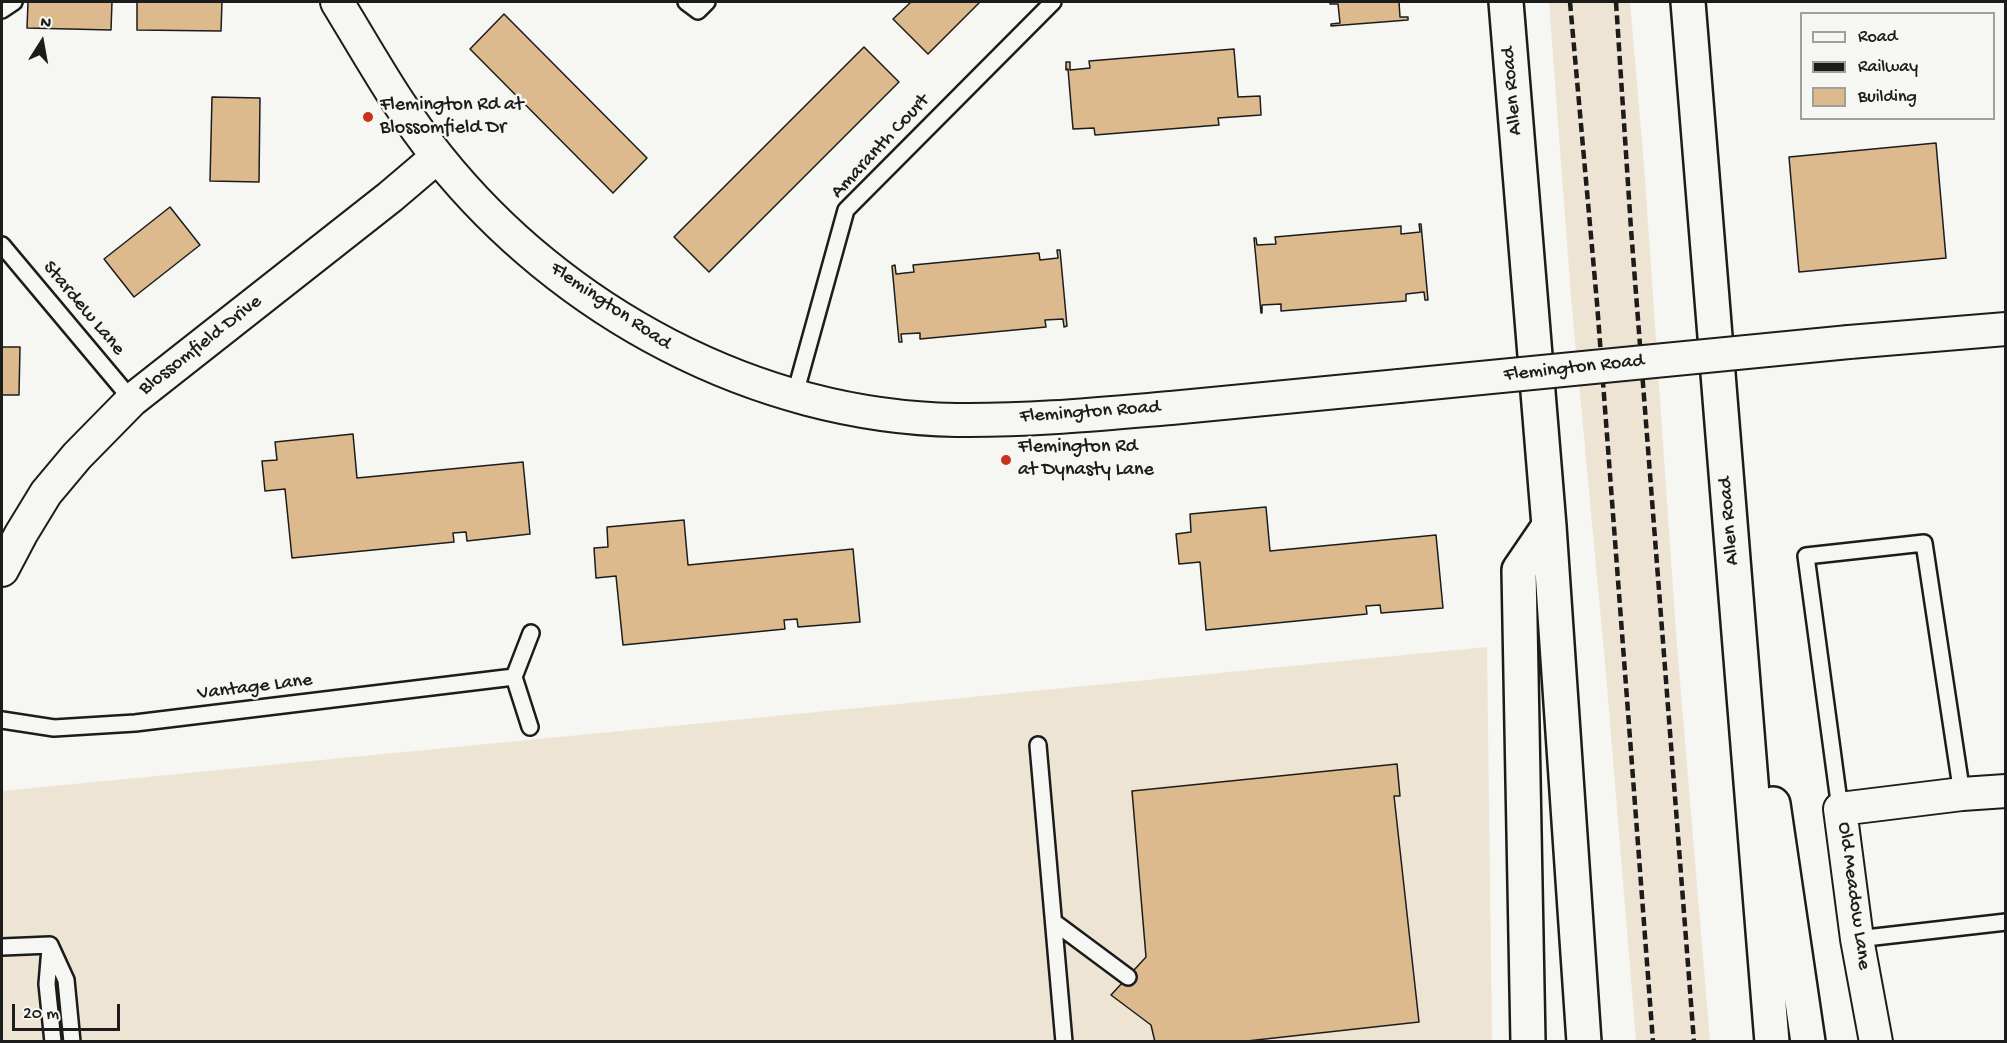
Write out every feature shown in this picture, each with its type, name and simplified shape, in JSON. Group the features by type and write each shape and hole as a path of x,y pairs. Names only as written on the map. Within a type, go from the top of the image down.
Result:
{"highway":[{"name":"Allen Road","path":"1506,2 1549,526 1584,1041"},
{"name":"Allen Road","path":"1688,2 1772,1041"},
{"path":"1729,506 1808,1041"},
{"path":"1528,1041 1520,570 1549,526"}],"street":[{"name":"Flemington Road","path":"337,2 383,79 437,156 476,200 522,244 580,292 679,352 728,373 839,406 892,416 955,420 1078,416 2006,329"},
{"name":"Blossomfield Drive","path":"2,570 46,494 77,456 132,400 390,197 437,156"},
{"name":"Old Meadow Lane","path":"1876,1041 1857,939 1840,809 2006,791"}],"lane":[{"path":"2,10 14,2"},
{"path":"686,2 698,11 707,2"},
{"name":"Amaranth Court","path":"795,394 846,210 1053,2"},
{"name":"Stardew Lane","path":"2,245 132,400"},
{"path":"1840,809 1806,556 1924,543 1962,794"},
{"path":"530,727 514,677 531,633"},
{"name":"Vantage Lane","path":"2,720 54,728 135,723 514,677"},
{"path":"1038,745 1064,1041"},
{"path":"1054,922 1128,977"},
{"path":"1857,939 2006,922"},
{"path":"2,947 50,945"},
{"path":"50,945 47,984 53,1041"},
{"path":"50,945 66,980 72,1041"}],"shaded area":[{"path":"1549,2 1630,2 1644,165 1676,633 1710,1041 1636,1041 1606,674 1571,297"},
{"path":"1487,647 1492,1041 2,1041 2,791"}],"building":[{"path":"28,2 112,2 111,30 27,28"},
{"path":"137,2 222,2 221,31 137,30"},
{"path":"911,2 980,2 928,54 893,19"},
{"path":"1330,2 1399,2 1400,17 1408,17 1408,20 1331,26 1331,24 1340,23 1338,4 1330,4"},
{"path":"504,14 647,158 613,193 470,49"},
{"path":"864,47 899,82 709,272 674,237"},
{"path":"1234,49 1238,97 1260,96 1261,115 1218,118 1219,125 1095,135 1094,128 1073,129 1066,62 1070,62 1070,70 1090,68 1089,61"},
{"path":"212,97 260,98 259,182 210,181"},
{"path":"1936,143 1946,258 1799,272 1789,157"},
{"path":"170,207 200,245 134,297 104,259"},
{"path":"1419,224 1421,224 1428,300 1425,300 1424,292 1406,294 1406,301 1281,311 1281,304 1262,305 1261,313 1254,238 1256,238 1257,245 1276,244 1275,237 1401,226 1401,234 1420,232"},
{"path":"1057,250 1060,250 1067,326 1064,327 1063,319 1045,320 1046,327 920,339 920,333 901,334 902,342 899,342 892,266 895,265 896,274 914,272 913,265 1039,253 1040,260 1058,258"},
{"path":"2,347 20,347 19,395 2,395"},
{"path":"353,434 357,478 523,462 530,534 467,541 466,532 453,533 454,542 292,558 285,489 265,491 262,461 277,460 275,442"},
{"path":"1266,507 1270,551 1436,535 1443,608 1381,613 1380,605 1366,606 1367,614 1206,630 1200,562 1179,564 1176,534 1191,532 1190,514"},
{"path":"684,520 688,565 853,549 860,622 798,627 797,619 784,620 785,629 623,645 616,576 596,578 594,548 608,547 607,527"},
{"path":"1397,764 1400,796 1394,796 1419,1022 1238,1042 1155,1042 1151,1025 1111,995 1146,957 1132,791"}],"railway":[{"path":"1570,2 1597,303 1653,1042"},
{"path":"1616,2 1631,229 1694,1042"}],"place":[{"name":"Flemington Rd at Blossomfield Dr","path":"368,117"},
{"name":"Flemington Rd at Dynasty Lane","path":"1006,460"}]}
